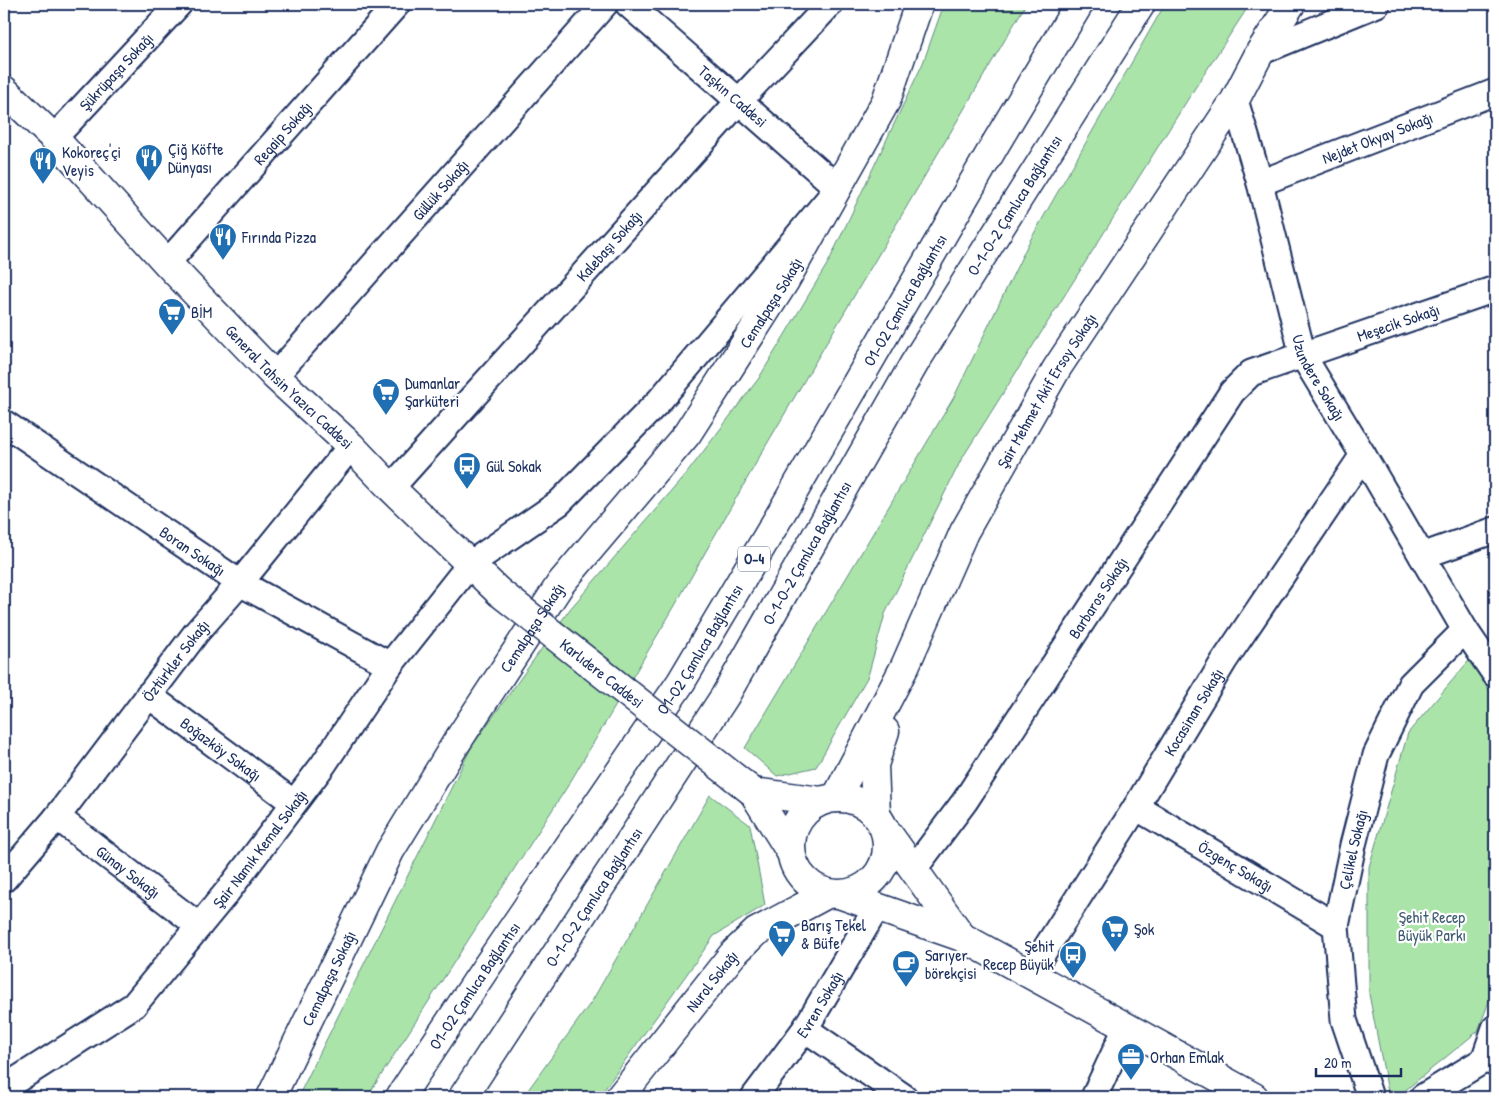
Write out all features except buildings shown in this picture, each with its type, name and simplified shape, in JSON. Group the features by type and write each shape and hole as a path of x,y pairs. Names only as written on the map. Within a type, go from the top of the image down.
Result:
{"main road":[{"name":"Cemalpaşa Sokağı","path":"271,1097 390,851 455,745 561,583 686,434 785,281 886,102 919,4"},
{"name":"O1-O2 Çamlıca Bağlantısı","path":"400,1097 681,682 1079,4"},
{"name":"O-1-O-2 Çamlıca Bağlantısı","path":"463,1097 725,696 914,364 1141,4"},
{"name":"Şair Mehmet Akif Ersoy Sokağı","path":"828,800 905,666 964,532 1057,368 1235,100 1260,52 1291,4"},
{"name":"General Tahsin Yazıcı Caddesi","path":"4,90 54,138 167,262 275,376 350,446 499,592"},
{"name":"Karlıdere Caddesi","path":"499,592 753,792 790,851"},
{"path":"835,894 857,891 871,883 881,872 887,858 888,841 880,821 874,765 905,666"},
{"path":"753,792 828,800 851,799 865,805 880,821 962,937"},
{"path":"828,800 808,809 797,821 792,835 790,851 794,865 802,878 813,888 877,907 962,937 1254,1097"},
{"name":"Nurol Sokağı","path":"620,1097 733,954 756,932 835,894"}],"street":[{"name":"Şükrüpaşa Sokağı","path":"54,138 179,4"},
{"name":"Regaip Sokağı","path":"167,262 397,4"},
{"name":"Güllük Sokağı","path":"275,376 605,4"},
{"name":"Taşkın Caddesi","path":"628,4 838,188"},
{"name":"Kalebaşı Sokağı","path":"391,488 739,101 830,4"},
{"path":"1260,52 1377,4"},
{"name":"Nejdet Okyay Sokağı","path":"1260,183 1495,92"},
{"name":"Uzundere Sokağı","path":"1235,100 1260,183 1303,356 1465,630 1495,674"},
{"name":"Cemalpaşa Sokağı","path":"470,564 559,503 659,401 838,188"},
{"name":"Meşecik Sokağı","path":"1303,356 1495,289"},
{"name":"Barbaros Sokağı","path":"914,869 965,801 1232,392 1251,373 1303,356"},
{"name":"Boran Sokağı","path":"4,423 240,583 390,665"},
{"name":"Öztürkler Sokağı","path":"4,879 56,817 196,633 240,583 350,446"},
{"name":"Kocasinan Sokağı","path":"1030,974 1136,807 1224,661 1363,455"},
{"path":"1422,556 1495,530"},
{"name":"Şair Namık Kemal Sokağı","path":"4,1085 134,1005 227,892 322,765 390,665 470,564"},
{"name":"Uzundere Sokağı","path":"1465,630 1495,661"},
{"name":"Çelikel Sokağı","path":"1370,1097 1344,1020 1336,926 1353,845 1376,756 1411,684 1465,630"},
{"name":"Boğazköy Sokağı","path":"148,695 294,802"},
{"name":"Özgenç Sokağı","path":"1136,807 1336,926"},
{"name":"Günay Sokağı","path":"56,817 200,926"},
{"name":"Evren Sokağı","path":"754,1097 805,1029 877,907"},
{"path":"1094,1097 1126,1028"},
{"path":"1423,1097 1490,1062 1495,1028"},
{"path":"805,1029 904,1097"}],"green space":[{"path":"944,4 1026,4 569,784 367,1097 298,1097 472,746 570,609 687,473 759,378 829,261 923,63"},
{"path":"1165,4 1250,4 961,460 885,614 868,676 816,767 777,776 745,748 954,397 1028,244"},
{"name":"Şehit Recep Büyük Parkı","path":"1472,657 1495,702 1495,985 1478,1031 1397,1097 1389,1097 1369,994 1369,867 1408,733"},
{"path":"710,795 750,825 765,905 714,936 599,1097 523,1097 592,1001"}],"place":[{"name":"Çiğ Köfte Dünyası","path":"149,182"},
{"name":"Kokoreç'çi Veyis","path":"43,185"},
{"name":"Fırında Pizza","path":"223,261"},
{"name":"BİM","path":"172,336"},
{"name":"Dumanlar Şarküteri","path":"386,416"},
{"name":"Gül Sokak","path":"467,490"},
{"name":"Şok","path":"1115,953"},
{"name":"Barış Tekel & Büfe","path":"782,958"},
{"name":"Şehit Recep Büyük","path":"1073,979"},
{"name":"Sarıyer börekçisi","path":"906,988"},
{"name":"Orhan Emlak","path":"1131,1081"}]}
